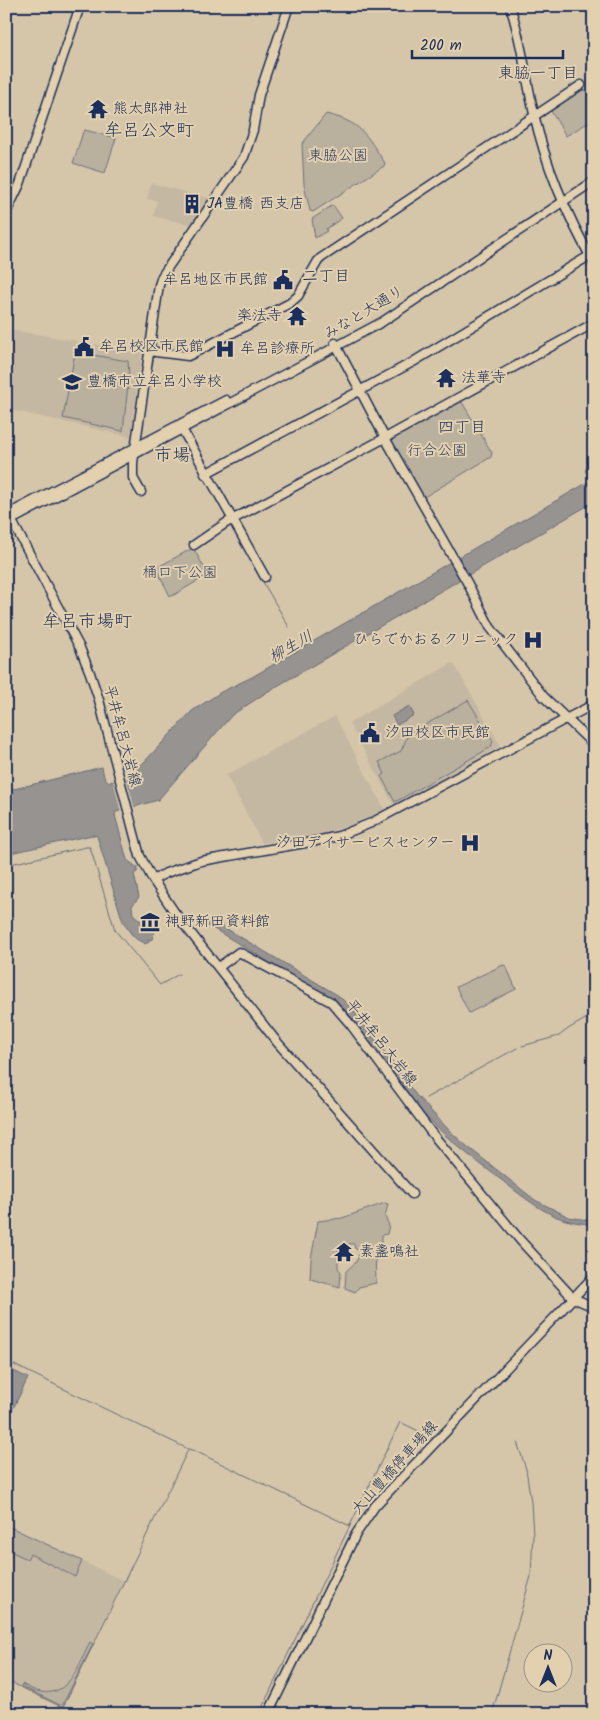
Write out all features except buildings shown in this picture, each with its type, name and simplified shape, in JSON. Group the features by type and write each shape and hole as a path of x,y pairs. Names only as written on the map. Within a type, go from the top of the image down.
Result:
{"street":[{"path":"6,214 20,184 80,6"},
{"path":"141,492 133,478 135,450 148,351 160,281 240,164 248,148 259,95 289,6"},
{"path":"510,6 520,39 535,116 545,154 561,199 592,254 594,263"},
{"path":"148,351 188,356 290,302 298,296 318,260 581,85"},
{"name":"みなと大通り","path":"135,450 182,430 336,345 561,199 594,175"},
{"name":"みなと大通り","path":"561,199 594,181"},
{"path":"206,474 413,362 592,254"},
{"path":"194,545 232,519 385,438 594,323"},
{"path":"336,345 385,438 451,553 492,630 540,692 594,745"},
{"name":"みなと大通り","path":"8,516 336,345"},
{"path":"182,430 265,577"},
{"name":"平井牟呂大岩線","path":"8,516 80,648 99,700 140,856 167,903 219,967 239,952 331,1002 351,1025 430,1131 520,1240 573,1298 594,1307"},
{"path":"153,880 166,873 201,861 339,836 400,809 594,704"},
{"path":"219,967 277,1042 412,1194"},
{"name":"大山豊橋停車場線","path":"268,1714 356,1534 375,1506 594,1276"}],"shaded area":[{"path":"151,183 210,200 192,225 153,216 157,201 147,199"},
{"name":"豊橋市立牟呂小学校","path":"6,329 77,341 76,352 93,355 95,344 142,352 131,437 6,409"},
{"path":"594,465 594,502 267,692 232,715 158,800 116,812 115,815 127,860 138,868 134,874 139,897 132,906 133,914 155,933 151,940 148,939 149,942 145,944 136,939 122,919 97,836 92,835 6,854 6,784 14,789 102,767 104,777 109,782 127,779 192,711 221,692 252,677 590,481 585,470"},
{"path":"452,663 500,745 395,805 349,723"},
{"path":"409,706 414,715 397,725 392,716"},
{"path":"335,716 385,810 351,825 325,833 262,843 226,775"},
{"path":"204,919 212,920 339,996 355,1012 416,1095 463,1143 535,1200 569,1217 594,1221 594,1225 566,1220 549,1213 527,1200 479,1163 448,1138 420,1110 399,1084 361,1029 339,1004 209,926 202,927 199,923"},
{"path":"6,1367 28,1378 6,1423"},
{"path":"6,1525 124,1581 62,1706 6,1679"}],"green space":[{"path":"581,90 585,90 594,103 594,119 566,136 551,111"},
{"name":"東脇公園","path":"326,114 348,121 362,131 385,163 384,166 313,212 310,211 304,185 302,144"},
{"path":"85,130 116,138 105,173 73,163"},
{"path":"333,205 342,218 326,229 327,231 315,238 312,219"},
{"path":"75,352 128,361 129,376 123,431 63,418"},
{"name":"行合公園","path":"459,401 462,402 492,453 491,457 424,497 421,496 391,443 392,438"},
{"name":"桶口下公園","path":"194,549 208,575 170,596 156,568"},
{"path":"468,700 493,741 491,747 395,802 381,776 385,774 379,762 401,751 408,735"},
{"path":"503,965 506,966 516,989 469,1013 456,987"},
{"name":"素盞鳴社","path":"385,1203 388,1204 385,1217 389,1225 387,1234 382,1235 382,1247 375,1247 376,1283 359,1287 355,1292 345,1288 346,1271 356,1262 360,1250 355,1249 354,1244 342,1244 341,1248 338,1248 338,1268 341,1272 340,1287 310,1279 311,1259 318,1221 342,1218"},
{"path":"6,1525 82,1561 75,1577 30,1554 27,1559 6,1549"},
{"path":"90,1642 93,1644 62,1706 21,1686 22,1684 33,1690 51,1692 67,1684 78,1668"}],"pier":[{"path":"126,776 135,809 121,813 113,779"}],"waterway":[{"path":"263,582 289,627"},
{"path":"6,865 90,847 115,930 160,985 179,974"},
{"path":"522,1046 559,1036 594,1014"},
{"path":"426,1098 517,1048"},
{"path":"6,1361 350,1526"},
{"path":"259,1714 400,1422 433,1438"},
{"path":"492,1714 531,1576 533,1535 531,1502 526,1469 517,1442"},
{"path":"63,1707 188,1450"},
{"path":"6,1680 76,1714"}],"place":[{"name":"熊太郎神社","path":"98,109"},
{"name":"JA豊橋 西支店","path":"192,204"},
{"name":"牟呂地区市民館","path":"283,280"},
{"name":"楽法寺","path":"297,316"},
{"name":"牟呂校区市民館","path":"84,347"},
{"name":"牟呂診療所","path":"225,349"},
{"name":"法華寺","path":"446,378"},
{"name":"豊橋市立牟呂小学校","path":"72,382"},
{"name":"ひらでかおるクリニック","path":"533,640"},
{"name":"汐田校区市民館","path":"370,733"},
{"name":"汐田デイサービスセンター","path":"470,843"},
{"name":"神野新田資料館","path":"150,922"},
{"name":"素盞鳴社","path":"344,1252"}],"district":[{"name":"東脇一丁目","path":"538,73"},
{"name":"牟呂公文町","path":"149,131"},
{"name":"二丁目","path":"326,276"},
{"name":"四丁目","path":"462,427"},
{"name":"市場","path":"172,456"},
{"name":"牟呂市場町","path":"87,622"}],"water label":[{"name":"柳生川","path":"291,647"}]}
